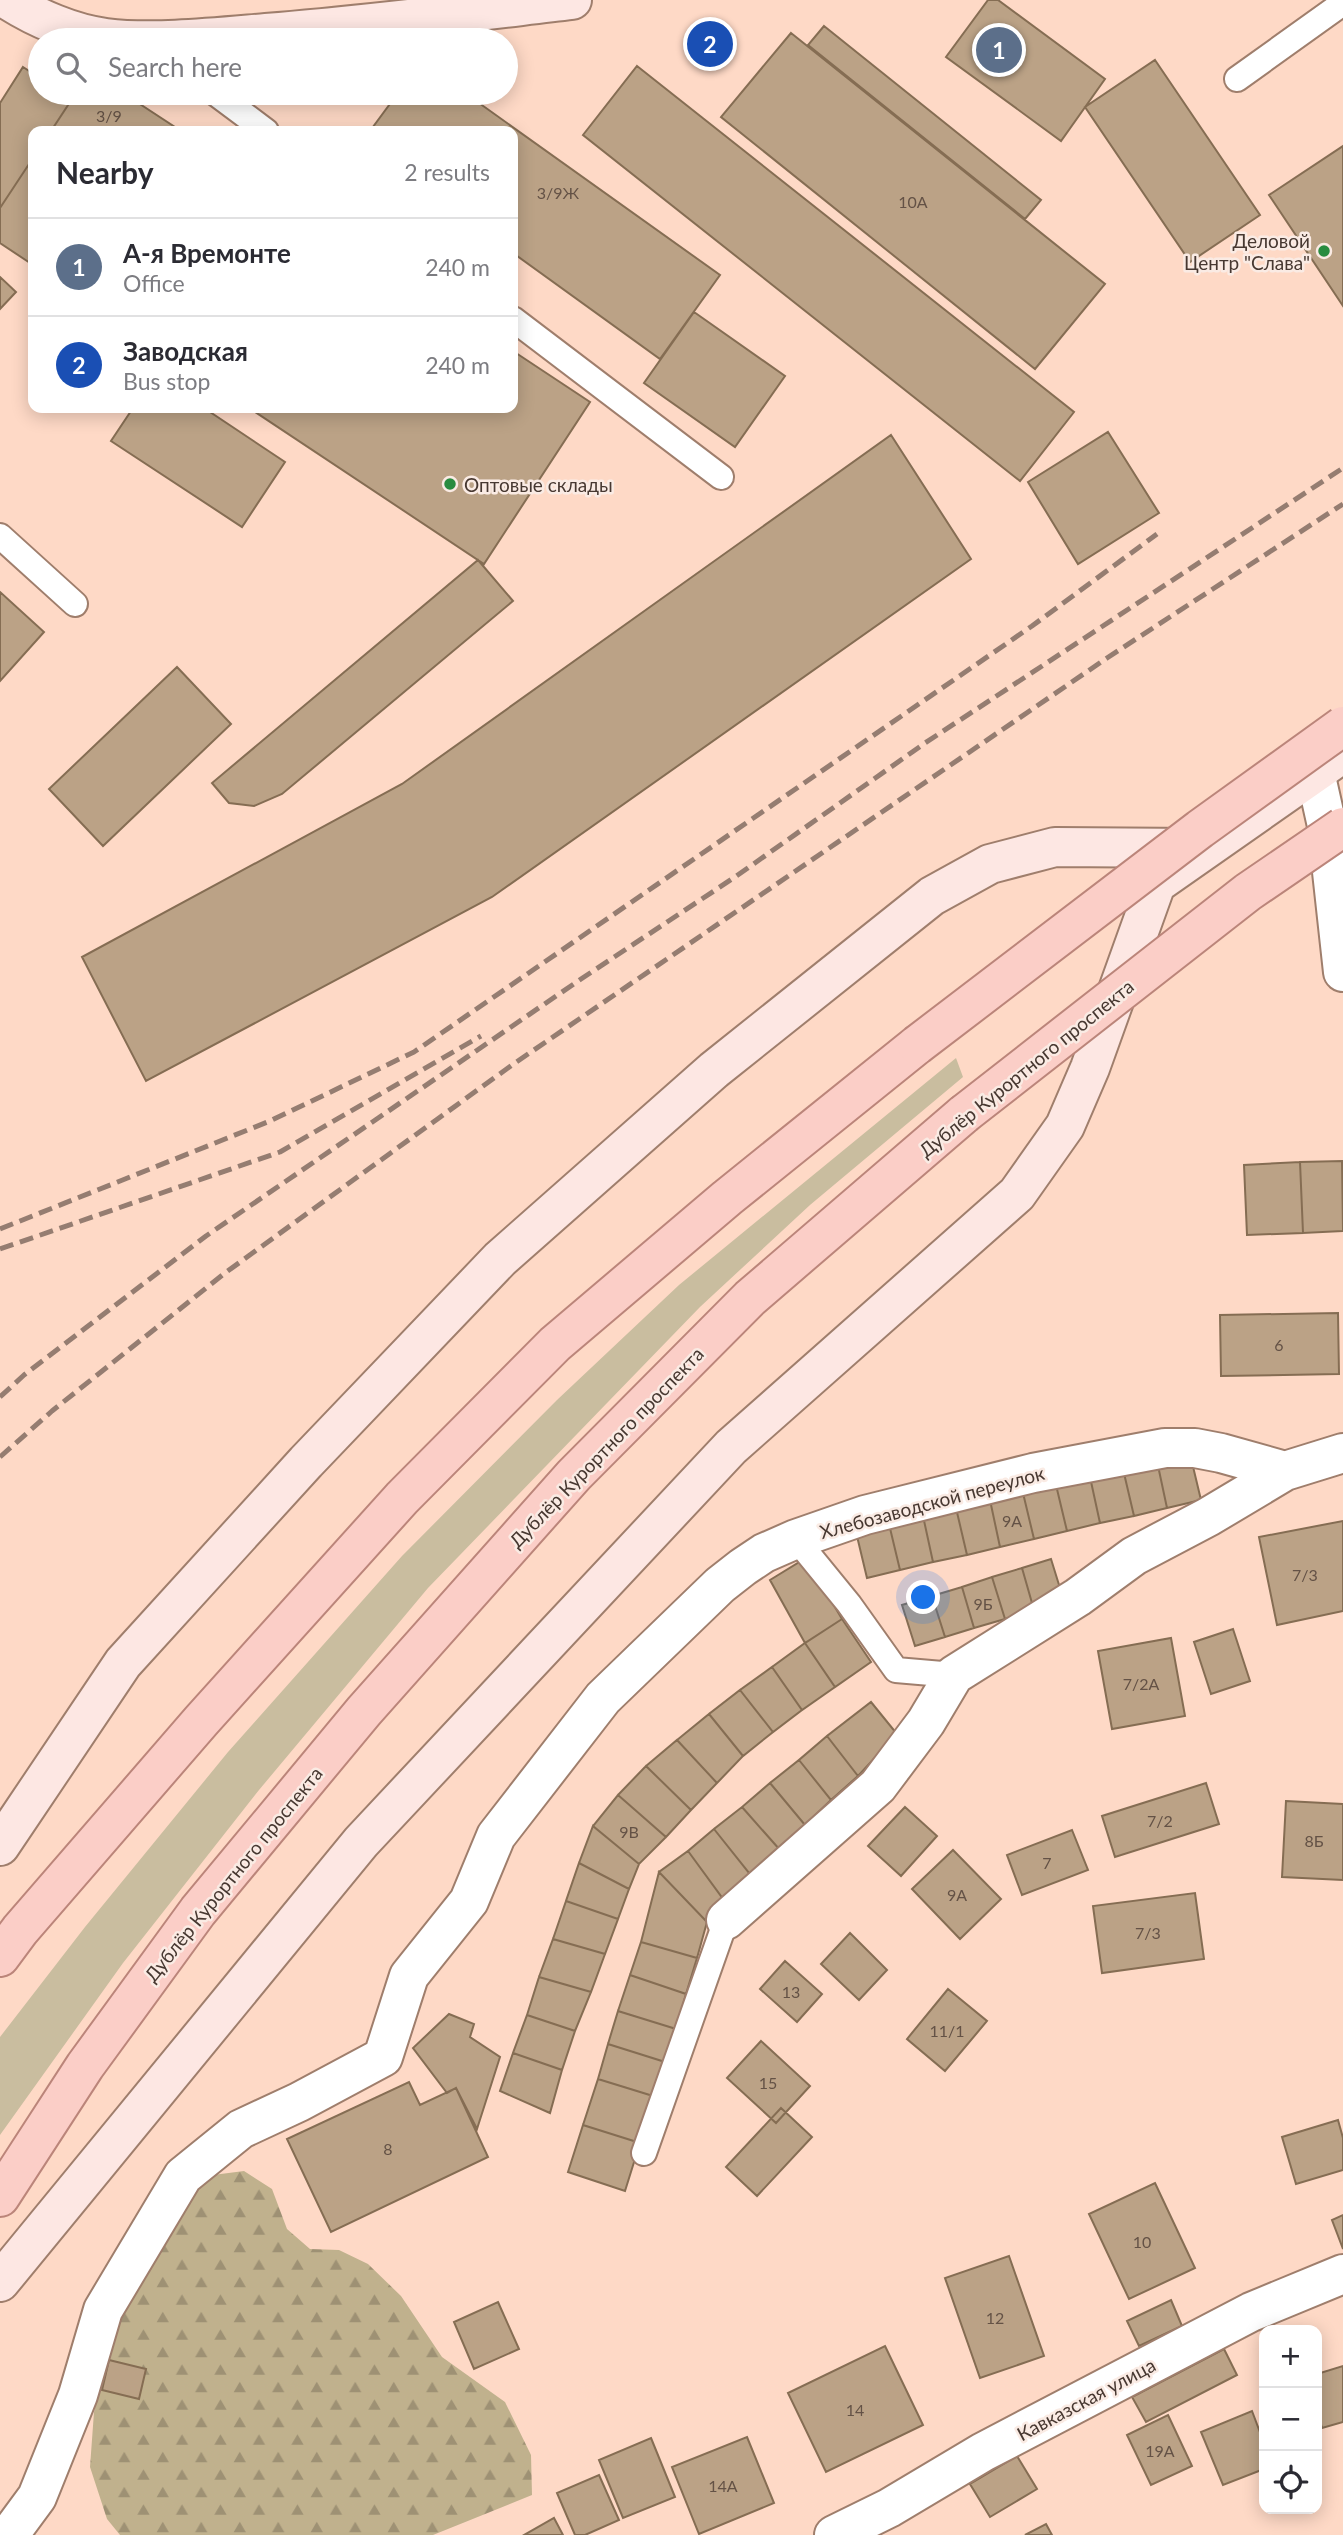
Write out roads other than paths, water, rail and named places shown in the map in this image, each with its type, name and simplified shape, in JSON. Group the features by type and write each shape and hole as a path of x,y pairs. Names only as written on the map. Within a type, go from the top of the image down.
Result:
{"main road":[{"path":"8,0 23,10 68,28"},
{"path":"322,28 572,0"},
{"path":"0,1957 20,1930 201,1721 384,1518 555,1344 727,1198 917,1045 1200,830 1343,726"},
{"path":"0,2282 361,1842 731,1447 1017,1194 1065,1126 1090,1068 1156,884 1329,762"},
{"name":"Дублёр Курортного проспекта","path":"0,2197 85,2066 198,1912 373,1701 575,1475 750,1298 964,1114 1248,892 1343,827"},
{"path":"0,1846 123,1662 306,1462 500,1259 714,1070 932,896 990,864 1055,847 1206,848"}],"street":[{"path":"1329,762 1327,826 1343,972"},
{"name":"Хлебозаводской переулок","path":"9,2535 37,2497 78,2395 103,2310 183,2176 241,2129 299,2102 383,2057 409,1976 468,1901 496,1836 603,1699 720,1585 764,1553 796,1539 865,1515 1033,1473 1164,1448 1195,1448 1285,1471"},
{"path":"726,1920 878,1786 926,1722 954,1675 1078,1597 1134,1556 1208,1517 1285,1471 1343,1453"},
{"name":"Кавказская улица","path":"834,2535 889,2508 983,2452 1251,2312 1343,2274"}],"lane":[{"path":"1237,79 1343,3"},
{"path":"231,105 259,126"},
{"path":"518,323 721,477"},
{"path":"0,536 75,604"},
{"path":"796,1539 849,1604 896,1670 954,1675"},
{"path":"645,2153 726,1920"}],"railway":[{"path":"0,1397 24,1375 206,1236 735,877 925,743 1343,468"},
{"path":"0,1457 52,1411 225,1273 512,1065 1107,658 1343,504"},
{"path":"0,1229 270,1121 414,1052 1032,626 1157,534"},
{"path":"0,1249 280,1152 481,1036"}],"place":[{"name":"Заводская","path":"710,44"},
{"name":"А-я Времонте","path":"999,50"},
{"name":"Деловой Центр \"Слава\"","path":"1324,251"},
{"name":"Оптовые склады","path":"450,484"}]}
